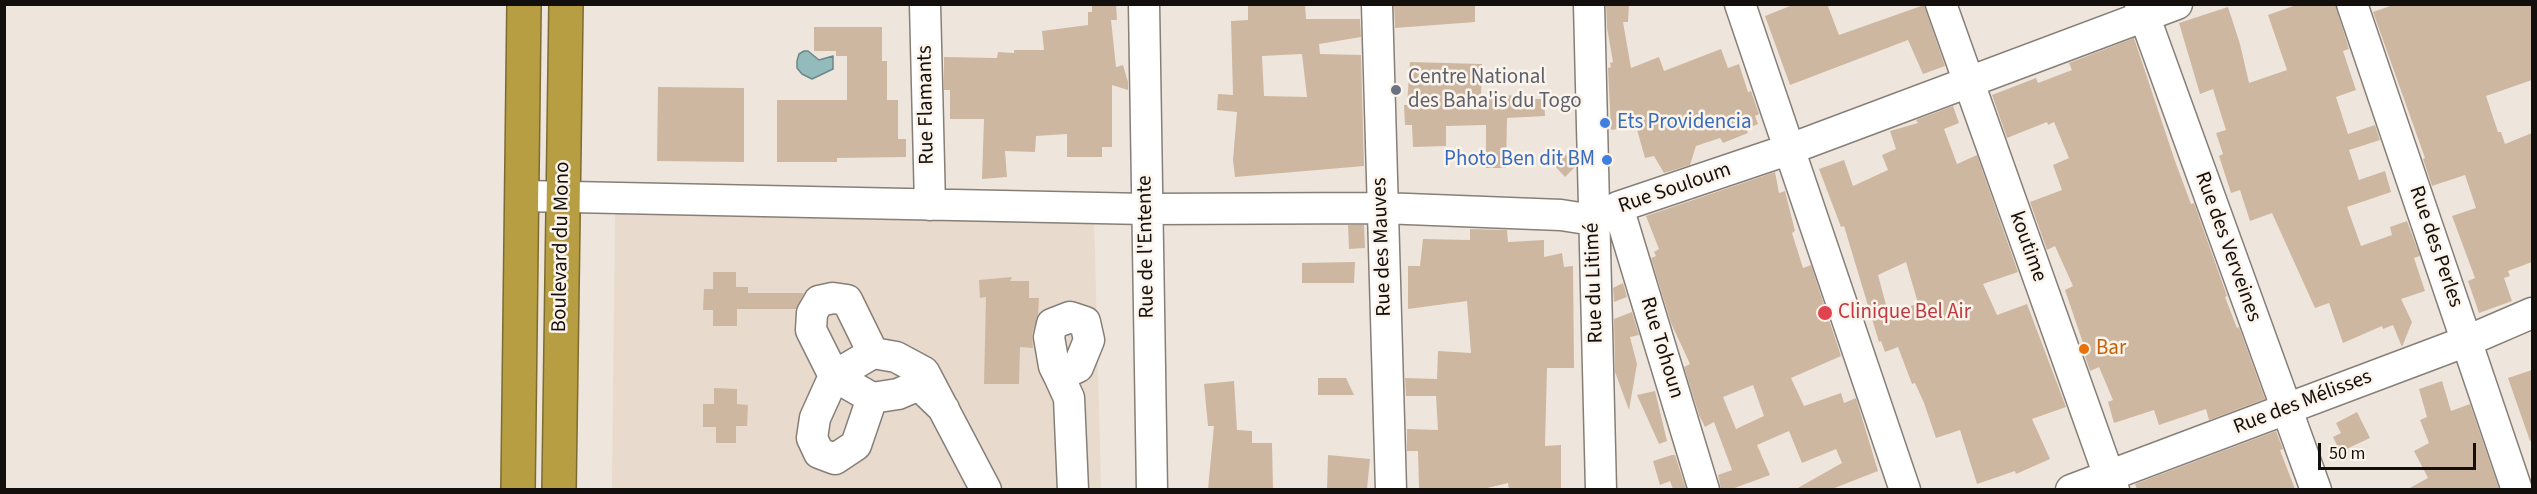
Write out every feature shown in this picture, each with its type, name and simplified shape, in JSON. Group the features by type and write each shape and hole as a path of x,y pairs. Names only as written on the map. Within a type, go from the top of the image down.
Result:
{"highway":[{"name":"Boulevard du Mono","path":"518,489 524,4"},
{"name":"Boulevard du Mono","path":"559,489 566,4"}],"street":[{"name":"Rue Flamants","path":"925,4 930,205"},
{"name":"Rue de l'Entente","path":"1144,4 1152,489"},
{"name":"Rue des Mauves","path":"1377,4 1391,489"},
{"name":"Rue du Litimé","path":"1589,4 1606,213 1601,489"},
{"path":"1740,4 1905,489"},
{"name":"koutime","path":"1941,4 2112,483"},
{"name":"Rue Souloum","path":"523,196 1146,209 1382,208 1561,215 1606,213 1790,149 1968,83 2142,11 2177,4"},
{"name":"Rue des Perles","path":"2352,4 2517,489"},
{"name":"Rue des Verveines","path":"2142,11 2316,489"},
{"name":"Rue Tohoun","path":"1606,213 1704,489"},
{"path":"873,353 847,300 833,298 819,301 812,313 811,330 834,376 872,398 898,394 920,385 944,409"},
{"name":"Rue des Mélisses","path":"2071,489 2112,483 2285,409 2467,341 2532,313"},
{"path":"872,398 856,445 835,459 819,453 812,438 815,418 834,376 873,353 896,357 924,372 986,489"},
{"path":"1059,376 1069,398 1073,489"}],"shaded area":[{"path":"615,210 1094,213 1101,489 612,490"}],"water":[{"path":"808,51 819,60 833,56 833,69 812,79 802,74 797,68 797,61 799,54"}],"building":[{"path":"1092,4 1116,4 1117,20 1111,20 1116,67 1123,65 1128,82 1128,90 1112,85 1112,147 1102,147 1102,157 1067,157 1067,134 1036,136 1035,152 1005,151 1007,177 982,179 984,119 950,119 950,90 944,90 944,57 997,58 998,52 1044,50 1042,31 1088,25 1088,12 1092,12"},
{"path":"1248,4 1305,4 1306,19 1360,19 1361,37 1319,44 1320,54 1361,55 1364,166 1235,177 1233,160 1237,112 1217,110 1218,94 1233,95 1231,21 1248,20","holes":["1302,54 1307,97 1264,96 1262,56"]},
{"path":"1394,4 1475,4 1475,22 1395,28"},
{"path":"1606,4 1629,4 1628,22 1623,22 1631,68 1659,57 1664,71 1721,49 1728,68 1739,64 1748,92 1751,91 1759,114 1755,116 1758,124 1746,129 1748,133 1723,143 1720,138 1696,146 1690,165 1664,173 1654,156 1645,158 1636,126 1611,130 1608,68 1613,62 1607,28"},
{"path":"1795,4 1827,4 1839,35 1924,5 1945,66 1923,74 1908,40 1790,85 1765,16"},
{"path":"2299,4 2335,4 2349,49 2343,51 2356,90 2336,97 2348,134 2375,125 2380,140 2349,150 2359,180 2385,171 2391,192 2347,207 2361,246 2392,235 2390,227 2407,221 2420,256 2414,258 2425,291 2401,299 2412,322 2402,347 2393,325 2383,329 2382,326 2343,343 2329,303 2315,308 2272,213 2250,221 2240,190 2231,193 2219,156 2223,154 2216,133 2226,130 2213,89 2200,94 2179,23 2228,7 2249,83 2287,70 2268,15"},
{"path":"2396,4 2532,4 2532,80 2486,96 2498,132 2501,132 2505,144 2532,133 2532,262 2508,271 2510,276 2504,278 2512,301 2479,313 2468,281 2475,278 2452,216 2476,208 2465,175 2432,186 2423,159 2425,158 2373,12"},
{"path":"814,27 882,27 882,61 887,61 887,100 898,100 898,139 906,139 906,157 837,158 837,162 777,162 777,100 847,100 847,56 836,56 836,51 814,51"},
{"path":"2134,38 2175,161 2191,204 2194,203 2227,296 2225,297 2237,328 2239,327 2265,399 2209,420 2206,409 2159,425 2154,410 2114,423 2108,402 2113,400 2099,367 2090,371 2082,347 2084,346 2065,290 2073,286 2055,246 2047,250 2030,202 2062,190 2053,165 2069,158 2054,122 2048,125 2047,122 2007,138 1992,95 2036,78 2038,83 2072,70 2069,63"},
{"path":"1410,62 1482,64 1481,96 1535,95 1535,99 1544,99 1545,116 1507,118 1506,168 1486,168 1486,125 1446,126 1446,146 1413,147 1412,125 1405,125 1404,105 1407,105"},
{"path":"658,87 744,88 744,162 657,161"},
{"path":"1953,106 1959,123 1944,129 1957,164 1977,155 2018,272 1983,284 1997,315 2027,304 2066,407 2032,419 2050,459 2016,474 2015,471 1977,484 1960,430 1936,438 1924,403 1915,383 1912,384 1898,347 1885,352 1881,341 1879,342 1844,226 1841,227 1819,169 1844,160 1853,186 1888,170 1882,155 1896,149 1890,131 1918,123 1916,120","holes":["1906,262 1918,303 1889,316 1878,275"]},
{"path":"1565,154 1576,166 1565,177 1554,165"},
{"path":"1775,172 1779,193 1785,191 1795,231 1792,233 1803,268 1811,265 1841,356 1791,378 1804,406 1841,393 1844,403 1856,398 1878,471 1832,489 1796,489 1842,463 1836,449 1802,463 1789,431 1757,445 1770,475 1732,489 1721,489 1718,475 1732,470 1714,422 1705,427 1699,415 1684,367 1690,364 1671,323 1651,258 1656,256 1654,252 1659,249 1646,216","holes":["1753,385 1764,416 1736,429 1723,397"]},
{"path":"1348,225 1364,225 1365,248 1349,249"},
{"path":"1470,229 1507,230 1508,242 1544,240 1544,257 1562,253 1564,267 1573,266 1574,368 1547,368 1545,446 1561,445 1561,489 1509,489 1508,483 1483,489 1419,489 1418,451 1407,451 1407,429 1438,430 1436,396 1406,396 1405,378 1437,379 1438,351 1471,353 1467,301 1408,309 1408,266 1420,266 1423,239 1470,240"},
{"path":"1355,262 1354,283 1302,283 1302,263"},
{"path":"713,272 736,272 736,287 748,287 748,293 804,293 796,309 737,309 737,326 713,326 713,310 703,310 704,289 713,289"},
{"path":"1012,277 1010,281 1029,281 1029,298 1039,298 1038,314 1032,334 1033,348 1020,347 1019,384 984,384 986,297 980,298 979,280"},
{"path":"1623,283 1627,297 1614,302 1613,288"},
{"path":"1632,312 1639,335 1630,337 1637,364 1629,410 1615,372 1614,319"},
{"path":"2532,370 2532,440 2530,441 2508,378"},
{"path":"1318,378 1346,378 1354,395 1318,395"},
{"path":"1234,381 1237,430 1252,431 1252,443 1272,443 1273,489 1208,489 1214,426 1208,426 1204,384"},
{"path":"2442,381 2451,411 2470,404 2499,489 2408,489 2428,478 2414,451 2429,443 2420,420 2427,417 2419,389"},
{"path":"714,388 737,389 737,404 748,405 747,426 736,426 736,443 716,443 716,427 703,427 703,404 714,404"},
{"path":"1655,391 1667,441 1659,444 1637,395"},
{"path":"2357,412 2370,438 2340,452 2333,437 2341,433 2336,423"},
{"path":"2276,431 2283,449 2280,450 2295,489 2137,489 2135,484"},
{"path":"1328,455 1370,459 1367,489 1327,489"},
{"path":"1675,455 1686,489 1673,489 1670,481 1660,485 1653,461"}],"place":[{"name":"Centre National des Baha'is du Togo","path":"1396,90"},
{"name":"Ets Providencia","path":"1605,123"},
{"name":"Photo Ben dit BM","path":"1607,160"},
{"name":"Clinique Bel Air","path":"1825,313"},
{"name":"Bar","path":"2084,349"}]}
